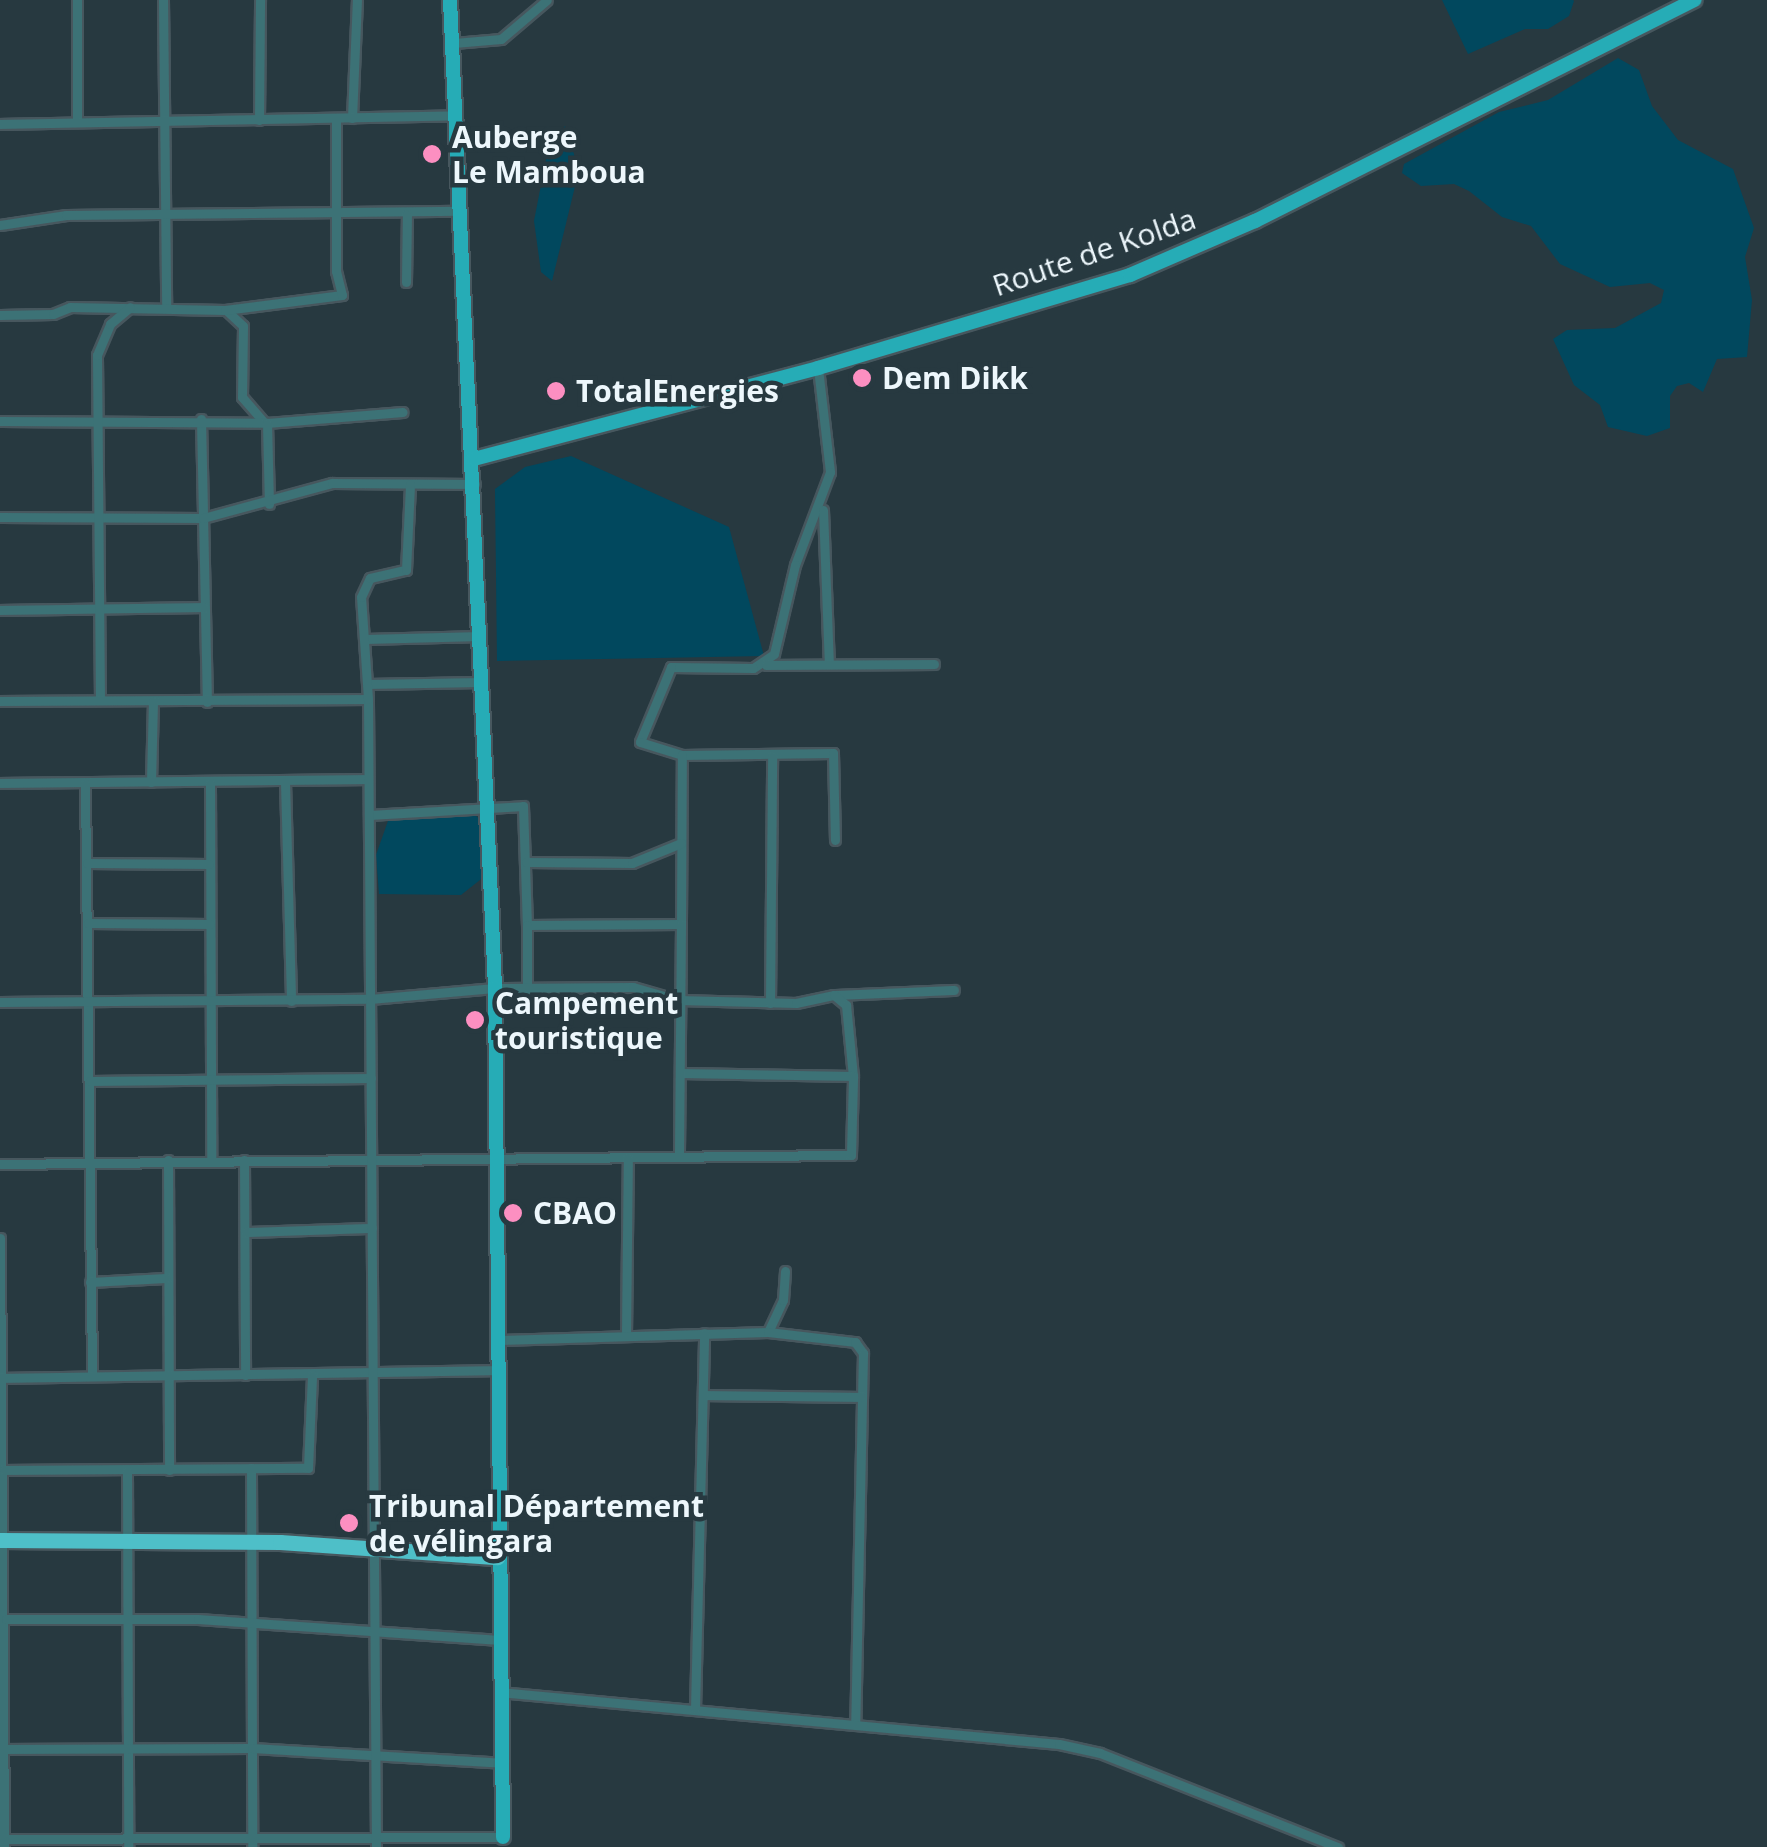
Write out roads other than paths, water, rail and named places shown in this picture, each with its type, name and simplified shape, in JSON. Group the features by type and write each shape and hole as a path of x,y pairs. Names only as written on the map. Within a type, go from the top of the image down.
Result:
{"highway":[{"path":"1,1540 252,1543 497,1558"}],"main road":[{"path":"450,0 474,459 495,988 494,1162 500,1340 496,1640 503,1837"},
{"name":"Route de Kolda","path":"474,459 818,368 1114,280 1216,239 1695,0"}],"street":[{"path":"76,121 77,0"},
{"path":"163,0 166,305"},
{"path":"259,120 260,0"},
{"path":"352,118 357,0"},
{"path":"454,43 501,39 547,0"},
{"path":"0,124 458,115"},
{"path":"0,315 166,305 225,310 342,295 336,215 336,119"},
{"path":"0,226 66,215 462,211"},
{"path":"406,282 407,214"},
{"path":"100,700 98,355 110,324 130,307"},
{"path":"225,310 243,326 242,397 267,423 270,504"},
{"path":"766,665 795,566 823,502 830,472 818,368"},
{"path":"0,420 202,419 267,423 404,412"},
{"path":"202,419 202,607 207,702"},
{"path":"0,517 202,518 270,504 332,483 475,484"},
{"path":"376,1847 379,1632 372,1374 368,684 362,586 370,578 400,575 409,561 410,484"},
{"path":"823,502 829,664"},
{"path":"0,610 202,607"},
{"path":"365,639 481,636"},
{"path":"835,840 834,753 682,755 640,742 664,672 766,665 934,664"},
{"path":"368,684 482,682"},
{"path":"0,702 368,699"},
{"path":"151,782 153,702"},
{"path":"679,1154 682,755"},
{"path":"770,1003 772,756"},
{"path":"0,783 368,779"},
{"path":"285,782 290,1001"},
{"path":"210,783 212,1160"},
{"path":"86,784 92,1376"},
{"path":"369,815 523,806 528,988"},
{"path":"526,862 632,863 681,843"},
{"path":"86,863 209,864"},
{"path":"88,922 210,924"},
{"path":"526,925 681,924"},
{"path":"0,1002 290,1001 370,999 495,988 633,987 678,1000 770,1003 834,995 954,990"},
{"path":"0,1164 168,1160 494,1162 679,1154 851,1155 853,1076 846,1005 834,995"},
{"path":"680,1072 853,1076"},
{"path":"90,1081 371,1078"},
{"path":"626,1336 628,1158"},
{"path":"168,1160 169,1470"},
{"path":"244,1160 246,1375"},
{"path":"245,1232 372,1228"},
{"path":"0,1238 4,1470 1,1540 6,1619 2,1841 252,1842 376,1835 503,1837"},
{"path":"768,1332 783,1300 786,1271"},
{"path":"90,1282 166,1278"},
{"path":"500,1340 768,1332 854,1342 862,1354 855,1723"},
{"path":"695,1709 704,1333"},
{"path":"2,1378 500,1370"},
{"path":"4,1470 308,1468 312,1374"},
{"path":"704,1396 860,1397"},
{"path":"252,1468 249,1622 252,1842"},
{"path":"127,1471 128,1842"},
{"path":"6,1619 249,1622 496,1640"},
{"path":"499,1692 695,1709 819,1725 855,1723 1100,1753 1338,1847"},
{"path":"3,1749 252,1748 502,1763"}],"place":[{"name":"Auberge Le Mamboua","path":"432,154"},
{"name":"Dem Dikk","path":"862,378"},
{"name":"TotalEnergies","path":"556,391"},
{"name":"Campement touristique","path":"475,1020"},
{"name":"CBAO","path":"513,1213"},
{"name":"Tribunal Département de vélingara","path":"349,1523"}]}
